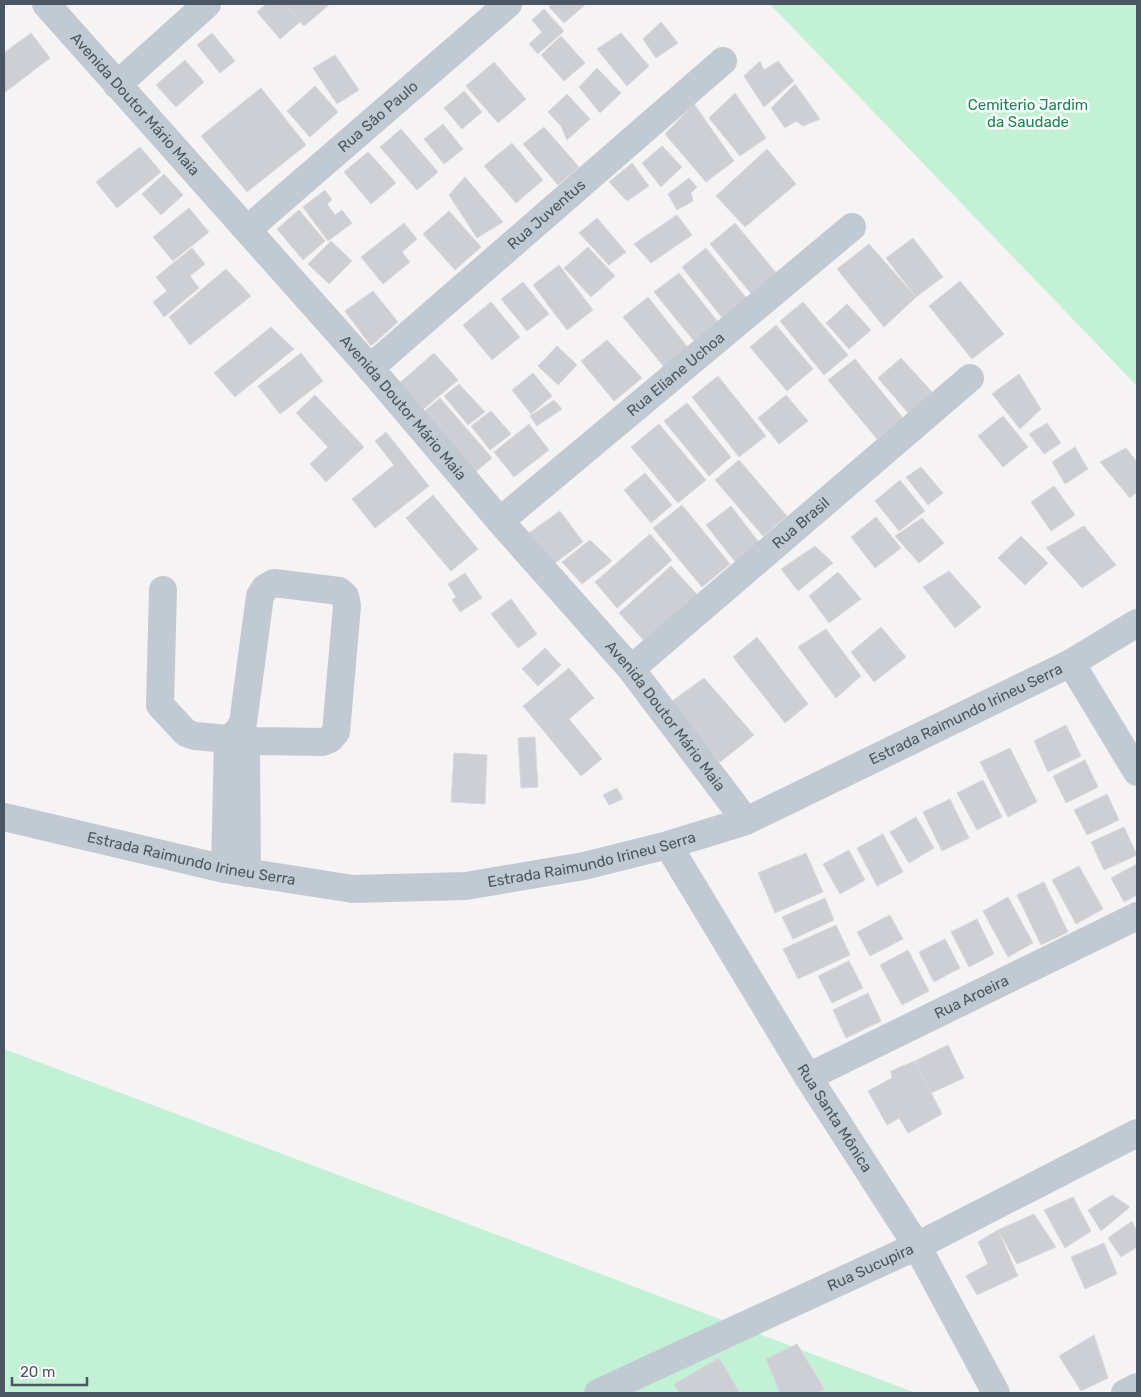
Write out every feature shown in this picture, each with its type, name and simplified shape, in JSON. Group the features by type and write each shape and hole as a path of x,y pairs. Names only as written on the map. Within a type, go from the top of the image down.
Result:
{"street":[{"name":"Avenida Doutor Mário Maia","path":"46,4 248,229 370,368 500,521 631,669 746,821"},
{"path":"117,85 207,4"},
{"name":"Rua São Paulo","path":"248,229 508,4"},
{"name":"Rua Juventus","path":"370,368 723,61"},
{"name":"Rua Eliane Uchoa","path":"500,521 852,227"},
{"name":"Rua Brasil","path":"631,669 970,378"},
{"path":"164,590 160,705 186,733 195,736 228,738 237,732 243,723 260,596 264,588 274,583 339,591 345,596 347,606 336,732 323,742 256,741 249,745 246,753 236,871"},
{"name":"Estrada Raimundo Irineu Serra","path":"4,817 236,871 353,888 466,886 584,866 668,846 746,821 1070,662 1137,623"},
{"path":"1070,662 1137,772"},
{"path":"228,738 236,871"},
{"name":"Rua Santa Mônica","path":"668,846 808,1077 917,1246 996,1393"},
{"name":"Rua Aroeira","path":"808,1077 1137,916"},
{"name":"Rua Sucupira","path":"598,1393 917,1246 1137,1132"},
{"path":"1125,1393 1137,1387"}],"green space":[{"name":"Cemiterio Jardim da Saudade","path":"770,4 1137,4 1137,386"},
{"path":"4,1049 916,1393 4,1393"}],"building":[{"path":"266,4 286,4 301,21 280,39 257,12"},
{"path":"285,4 330,4 304,26"},
{"path":"552,4 586,4 564,23 549,7"},
{"path":"544,9 564,31 538,54 529,44 542,32 532,20"},
{"path":"661,22 678,43 656,58 643,39"},
{"path":"31,33 50,58 4,93 4,53"},
{"path":"212,33 235,61 220,73 197,45"},
{"path":"621,33 649,66 627,86 597,49"},
{"path":"561,36 585,63 564,81 541,55"},
{"path":"335,55 359,90 337,104 313,68"},
{"path":"185,60 204,82 176,107 156,85"},
{"path":"760,61 764,70 778,61 794,81 764,107 744,76"},
{"path":"494,62 526,99 498,123 466,86"},
{"path":"597,68 621,93 600,113 579,87"},
{"path":"795,84 820,119 803,126 796,121 785,128 771,108"},
{"path":"315,86 338,112 310,137 287,111"},
{"path":"261,88 306,145 247,192 201,136"},
{"path":"464,91 482,112 462,129 444,108"},
{"path":"735,93 766,138 740,156 709,118"},
{"path":"567,94 590,119 567,140 561,126 548,112"},
{"path":"694,104 734,161 706,182 665,134"},
{"path":"443,124 463,149 444,164 424,139"},
{"path":"544,127 579,167 558,185 523,144"},
{"path":"401,129 438,172 417,190 380,147"},
{"path":"512,143 543,180 516,203 484,166"},
{"path":"662,146 682,167 661,187 642,163"},
{"path":"140,147 161,172 117,208 96,182"},
{"path":"767,149 796,184 745,227 716,196"},
{"path":"368,152 396,183 371,204 344,172"},
{"path":"632,163 649,186 627,201 609,182"},
{"path":"164,174 183,195 161,215 142,194"},
{"path":"465,177 503,222 477,238 449,195"},
{"path":"689,178 697,187 691,193 693,201 677,210 668,194"},
{"path":"325,190 332,200 327,204 335,215 342,210 352,223 328,241 303,207"},
{"path":"189,208 209,232 173,261 153,237"},
{"path":"299,210 325,241 303,260 277,229"},
{"path":"449,211 481,247 455,270 423,234"},
{"path":"677,215 692,235 651,263 634,244"},
{"path":"597,218 626,252 609,265 579,233"},
{"path":"404,223 417,239 402,252 410,262 383,284 361,257"},
{"path":"735,223 778,275 753,296 710,244"},
{"path":"913,238 943,277 916,297 886,258"},
{"path":"331,241 352,261 329,284 308,264"},
{"path":"869,244 916,297 884,327 837,269"},
{"path":"588,247 615,276 591,297 564,268"},
{"path":"192,248 205,264 190,276 199,288 164,317 153,302 167,291 156,277"},
{"path":"706,248 748,300 723,319 682,267"},
{"path":"559,265 593,310 567,330 533,285"},
{"path":"226,269 251,296 190,345 169,317"},
{"path":"679,273 718,322 694,341 654,292"},
{"path":"960,281 1004,334 972,359 929,306"},
{"path":"523,282 549,314 527,331 501,299"},
{"path":"373,291 398,322 371,346 345,311"},
{"path":"648,297 689,349 665,368 623,317"},
{"path":"491,302 520,337 492,360 463,325"},
{"path":"803,302 848,355 824,375 780,321"},
{"path":"847,304 871,330 849,349 826,323"},
{"path":"776,325 813,369 787,391 750,347"},
{"path":"271,327 294,349 235,397 214,373"},
{"path":"607,340 642,378 614,401 581,361"},
{"path":"557,346 577,365 558,385 538,366"},
{"path":"301,353 323,381 280,414 258,386"},
{"path":"434,353 458,380 419,413 396,386"},
{"path":"901,358 933,393 909,414 878,378"},
{"path":"855,359 903,418 877,439 828,380"},
{"path":"533,373 552,396 531,414 512,390"},
{"path":"1019,374 1041,409 1020,429 992,394"},
{"path":"718,376 766,436 739,457 692,397"},
{"path":"459,384 485,412 468,425 444,396"},
{"path":"315,395 364,447 326,482 310,464 328,447 296,413"},
{"path":"786,395 808,421 779,444 758,418"},
{"path":"440,398 492,458 472,475 421,414"},
{"path":"554,400 562,409 537,426 530,416"},
{"path":"687,403 731,457 709,476 664,421"},
{"path":"491,411 511,434 490,450 471,426"},
{"path":"1003,416 1028,447 1003,467 978,436"},
{"path":"1047,423 1061,443 1044,454 1029,434"},
{"path":"529,424 549,450 514,477 494,452"},
{"path":"659,424 706,480 678,503 631,447"},
{"path":"386,432 429,486 375,528 352,499 394,465 375,441"},
{"path":"1075,447 1088,469 1065,484 1052,462"},
{"path":"1126,448 1137,462 1137,492 1130,498 1100,462"},
{"path":"739,460 787,516 763,536 715,480"},
{"path":"921,467 943,493 928,505 906,477"},
{"path":"645,473 672,505 651,523 624,490"},
{"path":"900,480 925,511 899,531 875,501"},
{"path":"1054,486 1075,515 1051,531 1031,502"},
{"path":"433,495 478,549 451,571 406,518"},
{"path":"682,505 730,564 702,587 653,528"},
{"path":"731,506 761,545 737,564 706,525"},
{"path":"560,511 583,542 555,563 529,533"},
{"path":"876,517 901,548 875,568 851,537"},
{"path":"922,518 944,543 919,563 895,536"},
{"path":"1084,526 1116,565 1082,588 1046,548"},
{"path":"650,534 672,560 617,608 595,582"},
{"path":"1021,536 1048,563 1025,585 998,558"},
{"path":"590,540 612,561 582,584 562,562"},
{"path":"815,546 833,563 798,591 781,569"},
{"path":"671,566 701,599 649,646 619,613"},
{"path":"949,571 981,607 955,628 923,587"},
{"path":"838,572 861,599 829,623 809,596"},
{"path":"465,573 482,598 460,612 452,600 456,597 448,584"},
{"path":"511,599 537,634 518,648 491,614"},
{"path":"881,627 906,657 874,682 851,652"},
{"path":"826,629 861,676 836,698 798,647"},
{"path":"757,637 808,704 785,723 733,657"},
{"path":"545,648 561,665 538,686 522,669"},
{"path":"569,668 594,698 569,719 602,759 581,776 523,706"},
{"path":"704,678 754,735 720,762 668,704"},
{"path":"1066,725 1081,756 1048,772 1034,741"},
{"path":"535,737 538,787 521,788 518,738"},
{"path":"1010,748 1037,802 1008,817 980,762"},
{"path":"454,753 487,755 485,804 451,802"},
{"path":"1085,760 1098,787 1066,803 1053,776"},
{"path":"983,780 1002,817 977,830 957,793"},
{"path":"617,788 623,799 609,805 603,795"},
{"path":"1107,794 1119,820 1087,835 1074,810"},
{"path":"950,799 969,838 942,851 923,812"},
{"path":"916,817 934,848 909,863 890,832"},
{"path":"1124,827 1137,855 1104,870 1091,842"},
{"path":"883,834 903,872 877,886 857,848"},
{"path":"849,850 865,880 840,894 823,864"},
{"path":"806,853 823,892 775,913 758,873"},
{"path":"1137,864 1137,895 1124,902 1111,878"},
{"path":"1079,866 1103,909 1076,924 1052,880"},
{"path":"1044,882 1068,932 1041,945 1017,895"},
{"path":"1008,897 1033,943 1008,957 983,911"},
{"path":"825,898 834,920 793,939 782,917"},
{"path":"890,915 903,939 870,956 857,932"},
{"path":"977,919 994,954 969,967 951,932"},
{"path":"836,925 850,955 798,979 783,949"},
{"path":"945,939 960,968 934,982 919,952"},
{"path":"908,950 929,991 902,1005 880,965"},
{"path":"849,961 863,988 832,1003 818,976"},
{"path":"868,993 881,1021 846,1038 833,1010"},
{"path":"948,1045 964,1078 931,1093 915,1061"},
{"path":"915,1061 942,1114 908,1133 899,1118 887,1125 868,1091 892,1078 891,1071"},
{"path":"1112,1195 1130,1207 1101,1231 1088,1210"},
{"path":"1073,1197 1091,1231 1065,1248 1044,1210"},
{"path":"1034,1214 1056,1247 1017,1264 998,1230"},
{"path":"1132,1221 1137,1232 1137,1247 1121,1257 1108,1238"},
{"path":"998,1230 1018,1276 977,1295 966,1276 988,1264 978,1242"},
{"path":"1104,1243 1117,1274 1085,1289 1071,1257"},
{"path":"1094,1335 1108,1378 1081,1391 1059,1356"},
{"path":"797,1344 825,1390 816,1393 780,1393 766,1359"},
{"path":"719,1358 740,1393 679,1393 674,1384"}]}
